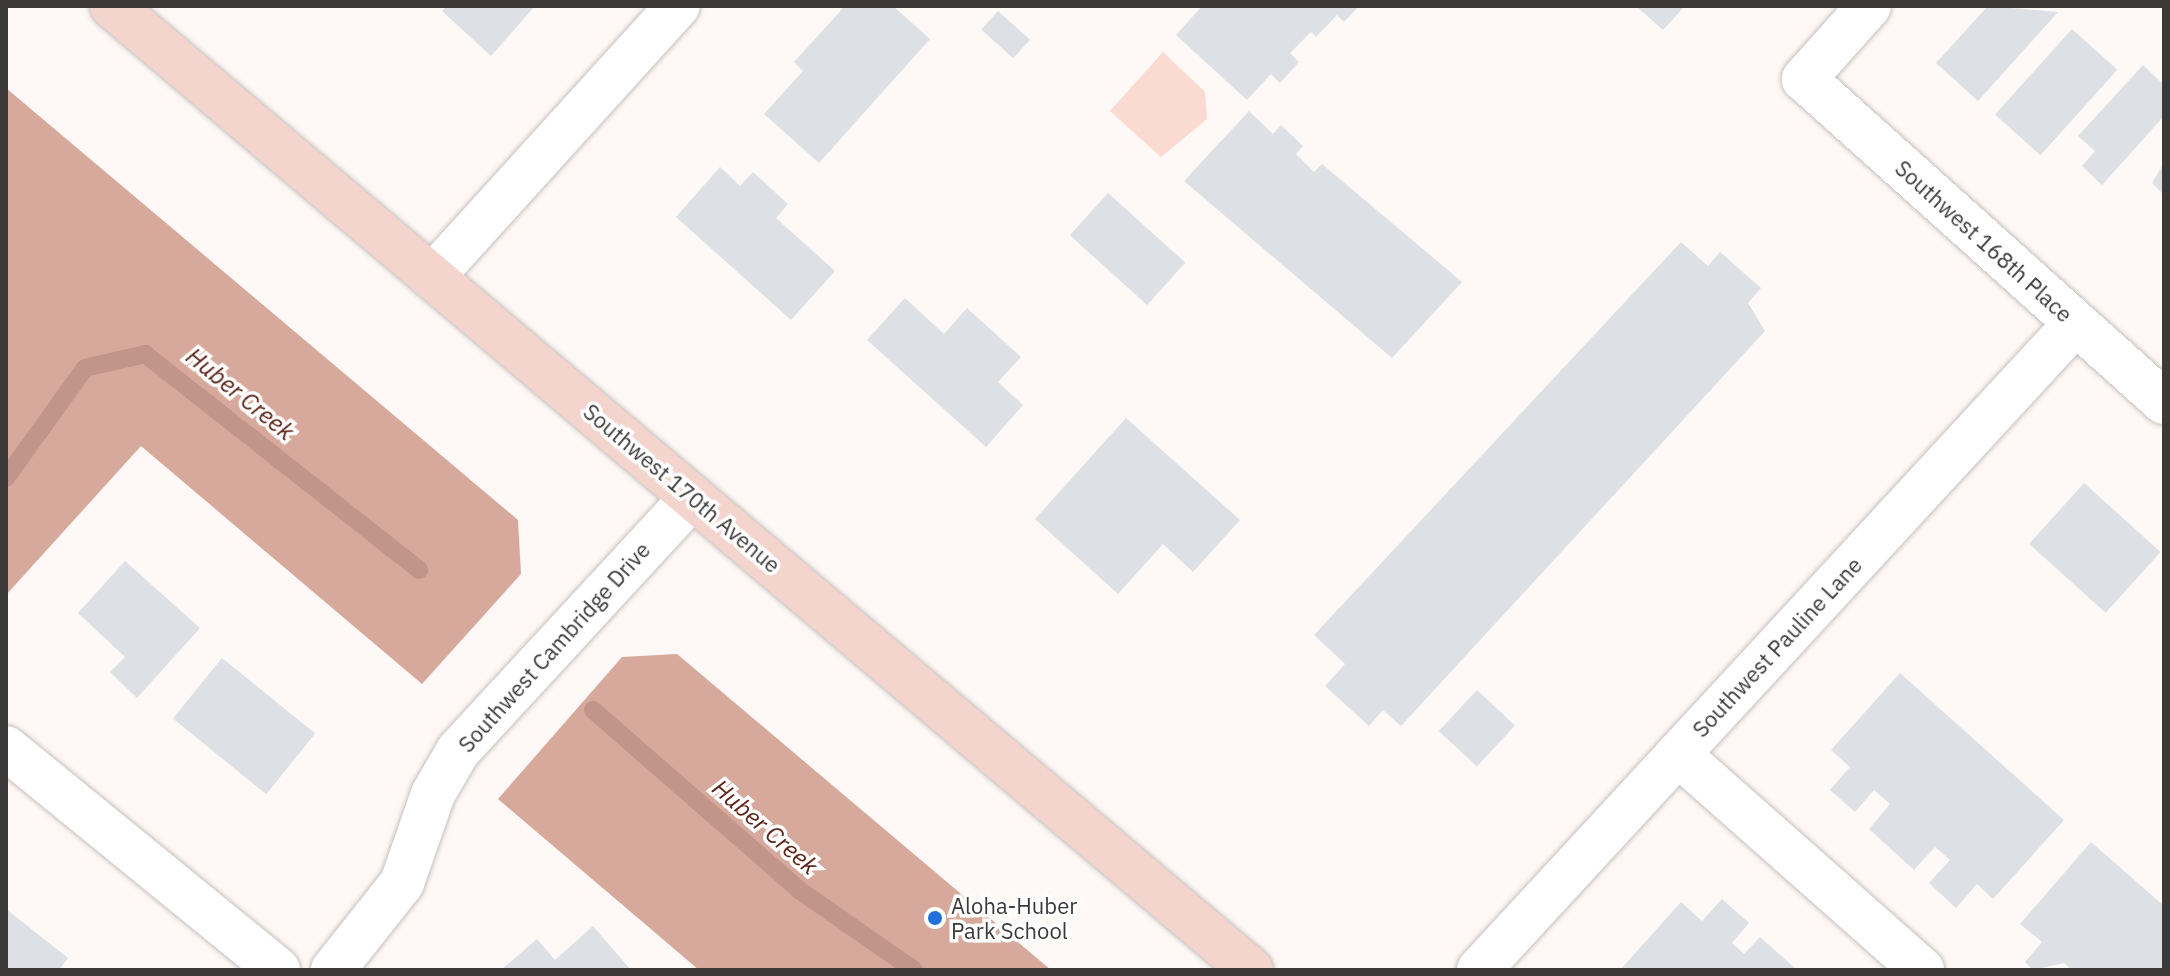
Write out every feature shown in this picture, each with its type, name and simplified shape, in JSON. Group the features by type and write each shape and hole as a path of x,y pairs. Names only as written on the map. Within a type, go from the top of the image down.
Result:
{"main road":[{"name":"Southwest 170th Avenue","path":"112,6 1251,970"}],"street":[{"path":"432,277 678,6"},
{"name":"Southwest 168th Place","path":"1869,6 1804,79 2164,402"},
{"name":"Southwest Pauline Lane","path":"1479,970 2075,324"},
{"name":"Southwest Cambridge Drive","path":"333,970 402,883 433,794 458,751 692,497"},
{"path":"6,748 278,970"},
{"path":"1678,754 1922,970"}],"shaded area":[{"path":"1163,52 1205,92 1207,119 1161,157 1110,111"},
{"path":"6,88 518,520 521,574 422,684 141,446 6,595"},
{"path":"677,654 1051,970 699,970 498,799 622,657"}],"building":[{"path":"447,6 535,6 491,56 442,11"},
{"path":"845,6 893,6 930,39 819,163 764,114 803,71 794,62"},
{"path":"1202,6 1359,6 1344,22 1337,15 1316,37 1311,32 1290,53 1299,62 1280,83 1271,74 1247,100 1176,35"},
{"path":"1636,6 1685,6 1663,30"},
{"path":"1988,6 2058,12 1978,101 1936,63"},
{"path":"998,11 1030,40 1013,58 981,30"},
{"path":"2072,29 2117,70 2040,155 1995,114"},
{"path":"2143,65 2164,85 2164,116 2102,185 2082,166 2095,151 2078,136"},
{"path":"1249,111 1273,134 1281,125 1303,146 1296,154 1314,172 1322,164 1462,282 1392,358 1184,181"},
{"path":"2164,163 2164,195 2152,183"},
{"path":"720,167 740,186 753,172 788,204 776,218 835,271 791,320 676,217"},
{"path":"1108,193 1185,263 1147,305 1070,235"},
{"path":"1681,242 1708,266 1720,252 1761,288 1748,303 1765,331 1401,726 1383,710 1369,726 1325,686 1345,664 1314,635"},
{"path":"905,298 944,334 967,308 1021,357 998,382 1023,405 986,447 867,340"},
{"path":"1126,418 1240,520 1193,572 1163,544 1118,594 1035,519"},
{"path":"2084,483 2161,552 2106,613 2029,544"},
{"path":"125,561 200,628 137,698 110,672 125,657 78,613"},
{"path":"222,658 315,734 266,794 173,719"},
{"path":"1900,673 2064,820 1993,899 1977,884 1956,908 1929,883 1950,860 1935,847 1914,870 1869,829 1890,804 1874,790 1855,812 1830,790 1850,767 1831,750"},
{"path":"1477,690 1515,725 1477,766 1439,731"},
{"path":"2091,842 2164,906 2164,970 2072,970 2064,963 2033,970 2025,962 2042,942 2020,924"},
{"path":"1722,899 1749,923 1732,943 1744,954 1760,937 1797,970 1620,970 1681,902 1702,921"},
{"path":"6,909 68,958 59,970 6,970"},
{"path":"593,926 631,970 501,970 537,939 555,960"}],"waterway":[{"name":"Huber Creek","path":"6,478 85,368 145,354 419,570"},
{"name":"Huber Creek","path":"593,710 799,890 914,970"}],"place":[{"name":"Aloha-Huber Park School","path":"935,918"}]}
